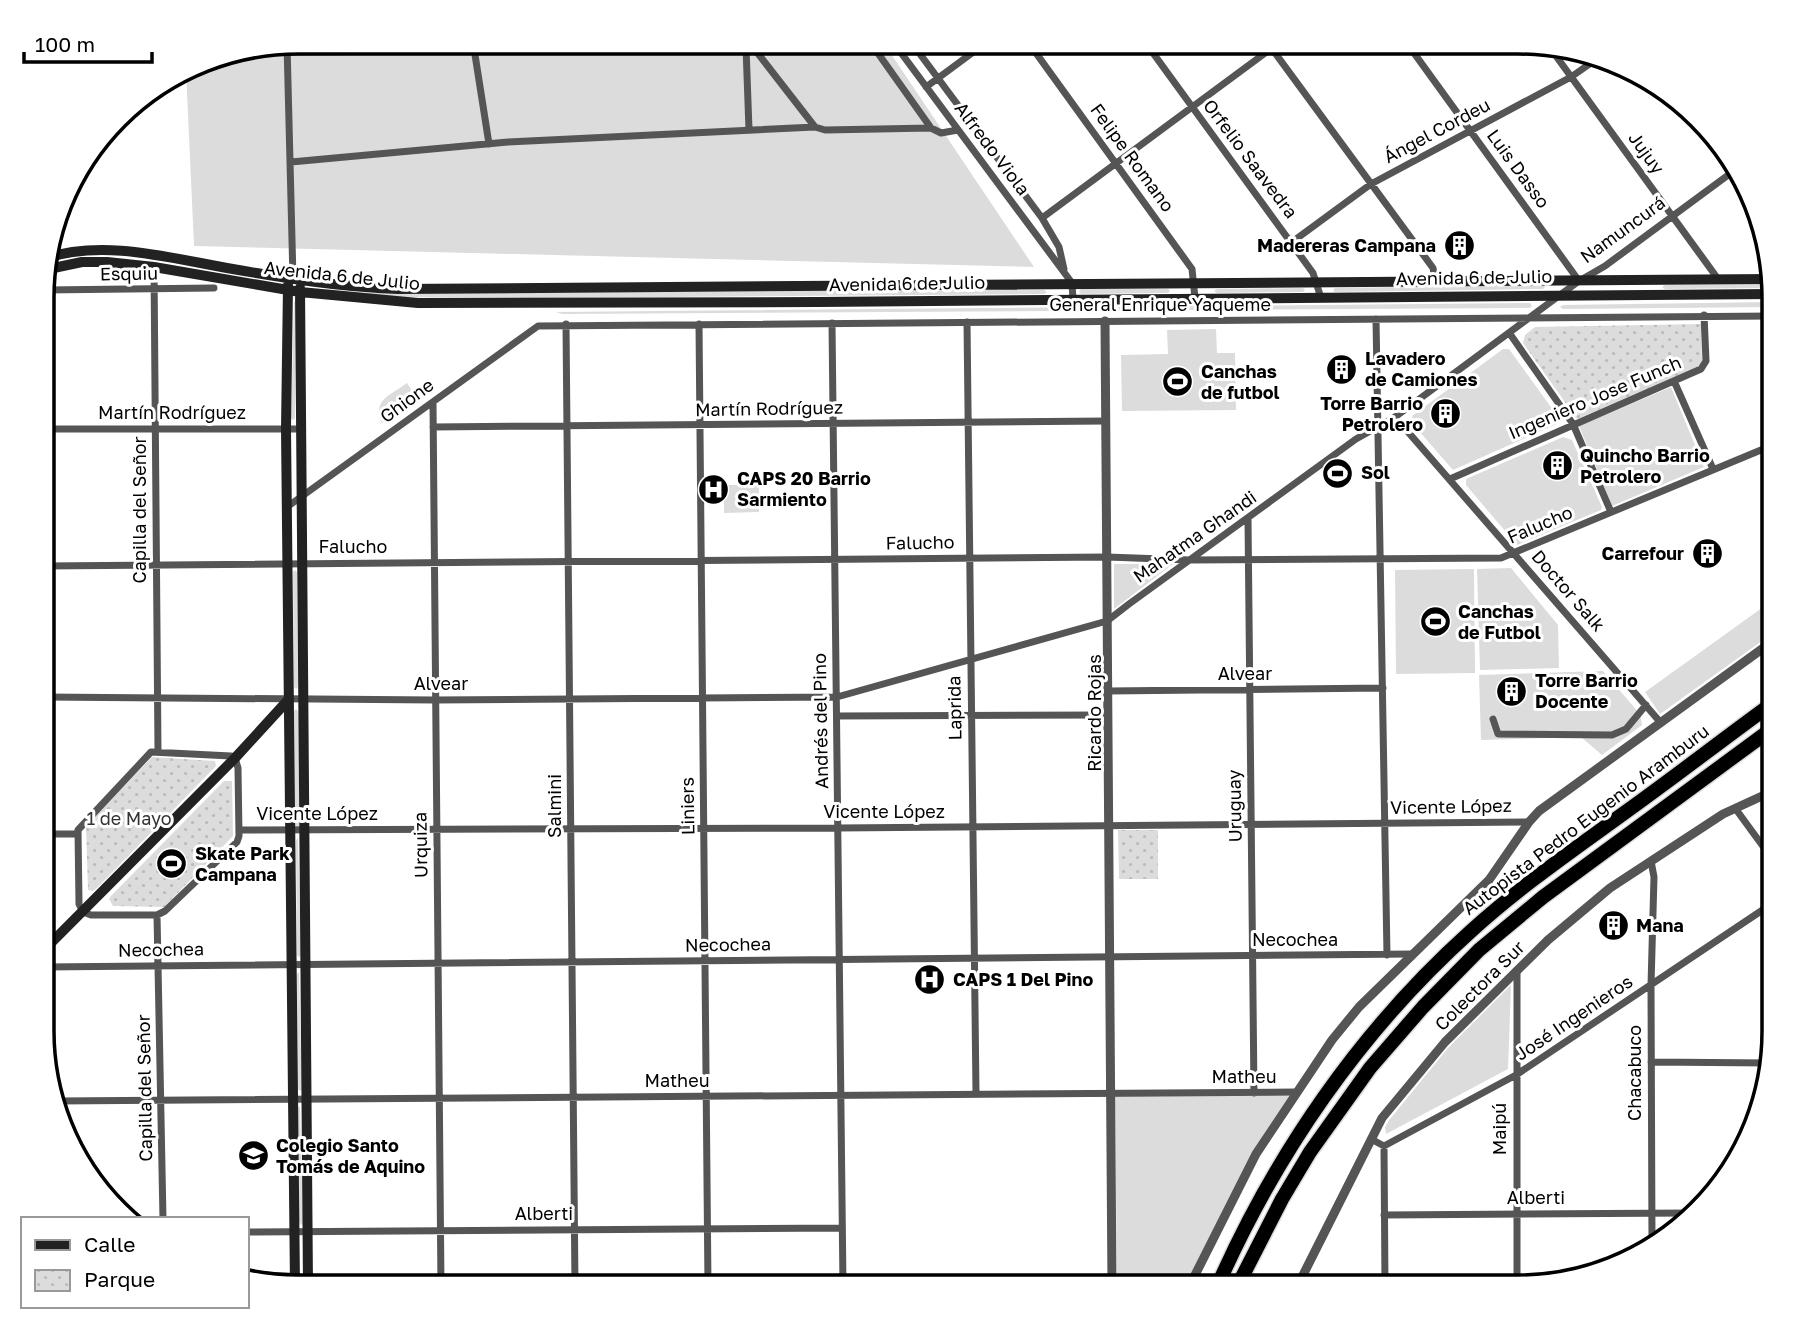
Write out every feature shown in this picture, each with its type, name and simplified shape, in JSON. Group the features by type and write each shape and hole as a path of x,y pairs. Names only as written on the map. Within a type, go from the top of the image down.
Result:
{"highway":[{"name":"Autopista Pedro Eugenio Aramburu","path":"1222,1275 1265,1189 1298,1135 1355,1055 1396,1005 1469,933 1517,892 1761,712"},
{"name":"Autopista Pedro Eugenio Aramburu","path":"1243,1275 1282,1199 1310,1152 1370,1068 1423,1007 1479,950 1534,904 1761,737"}],"main road":[{"name":"Avenida 6 de Julio","path":"58,255 73,252 119,251 418,303 1761,294"},
{"name":"Avenida 6 de Julio","path":"56,267 82,262 107,262 154,267 288,290 295,283 411,290 822,287 1069,278 1195,283 1761,279"},
{"path":"295,283 301,497 308,1274"},
{"path":"288,290 286,429 295,1274"},
{"path":"55,939 235,758 289,699"}],"street":[{"path":"474,54 489,144"},
{"path":"747,54 749,130"},
{"path":"755,54 815,127"},
{"path":"879,54 932,128 941,133 958,130"},
{"name":"Alfredo Viola","path":"902,54 1069,278"},
{"path":"287,55 295,283"},
{"name":"Alfredo Viola","path":"920,55 1042,218 1059,247 1073,300"},
{"path":"926,87 970,55"},
{"name":"Felipe Romano","path":"1037,55 1192,269 1195,299"},
{"name":"Orfelio Saavedra","path":"1154,55 1292,242 1313,273 1321,298"},
{"path":"1042,218 1258,55"},
{"path":"1277,55 1433,268 1435,281"},
{"name":"Luis Dasso","path":"1415,55 1579,281"},
{"name":"Jujuy","path":"1557,58 1718,279"},
{"name":"Ángel Cordeu","path":"1292,242 1371,184 1571,77 1588,65"},
{"path":"291,162 489,144 749,130 815,127 825,130 932,128"},
{"name":"Namuncurá","path":"1531,318 1728,175"},
{"name":"Capilla del Señor","path":"154,267 158,752"},
{"name":"Esquiu","path":"55,290 214,288"},
{"name":"Ingeniero Jose Funch","path":"1450,479 1705,366 1704,315"},
{"name":"General Enrique Yaqueme","path":"546,325 1761,316"},
{"name":"Mahatma Ghandi","path":"837,697 1109,620 1356,439 1395,417 1531,318"},
{"path":"1376,319 1387,955"},
{"name":"Ricardo Rojas","path":"1106,321 1110,826"},
{"name":"Ricardo Rojas","path":"1106,321 1108,557"},
{"name":"Laprida","path":"967,322 976,1094"},
{"name":"Andrés del Pino","path":"832,323 843,1274"},
{"name":"Salmini","path":"566,324 575,1274"},
{"name":"Liniers","path":"699,324 708,1274"},
{"name":"Ghione","path":"287,507 532,328 546,325"},
{"path":"1510,334 1573,424 1611,512"},
{"path":"1674,381 1713,470"},
{"name":"Urquiza","path":"433,402 441,1274"},
{"name":"Doctor Salk","path":"1395,417 1661,723"},
{"name":"Martín Rodríguez","path":"433,428 1106,421"},
{"name":"Martín Rodríguez","path":"54,429 300,429"},
{"name":"Falucho","path":"54,566 1108,557 1501,558 1761,450"},
{"name":"Uruguay","path":"1248,519 1254,1093"},
{"path":"1195,1275 1255,1154 1346,1023 1489,880 1529,822 1554,799 1761,650"},
{"name":"Alvear","path":"1109,691 1382,688"},
{"name":"Ricardo Rojas","path":"1109,691 1112,1275"},
{"name":"Alvear","path":"55,696 435,700 837,697"},
{"path":"1493,719 1498,734 1612,735 1626,729 1646,705"},
{"path":"837,716 1108,715"},
{"path":"158,752 235,758 238,768 237,842 165,911 157,915 91,915 83,912 79,904 78,834 81,825 148,754 158,752"},
{"name":"Colectora Sur","path":"1303,1275 1382,1118 1426,1064 1517,970 1610,888 1735,808 1761,796"},
{"path":"1735,808 1761,844"},
{"name":"Vicente López","path":"239,830 1529,822"},
{"path":"55,834 78,834"},
{"name":"Chacabuco","path":"1651,861 1654,877 1651,985 1652,1235"},
{"name":"José Ingenieros","path":"1384,1146 1516,1075 1761,911"},
{"name":"Capilla del Señor","path":"157,915 163,1217"},
{"name":"Necochea","path":"55,967 1413,954"},
{"name":"Maipú","path":"1517,970 1517,1275"},
{"path":"1651,1062 1759,1063"},
{"name":"Matheu","path":"65,1101 1297,1092"},
{"path":"1371,1139 1384,1146 1385,1275"},
{"name":"Alberti","path":"1384,1215 1679,1213"},
{"name":"Alberti","path":"248,1232 842,1228"}],"green space":[{"path":"298,54 891,54 1034,267 194,246 186,81 220,67 266,56"},
{"path":"1761,284 1761,288 1665,289 1662,287"},
{"path":"1543,285 1543,289 1333,290 1335,288"},
{"path":"308,288 372,293 1047,292 533,298 372,297"},
{"path":"1303,288 1303,292 1214,291 1217,289"},
{"path":"1081,289 1168,289 1170,291 1081,294"},
{"path":"294,301 296,303 293,420 291,418"},
{"path":"1761,302 1761,307 1563,309 1560,307"},
{"path":"1530,303 1530,308 556,312"},
{"path":"1701,324 1702,365 1577,419 1523,343 1525,335 1535,327"},
{"path":"1216,329 1217,353 1235,353 1236,410 1122,411 1121,355 1168,354 1167,330"},
{"path":"1503,349 1509,349 1558,417 1557,424 1453,470 1412,423 1412,416"},
{"path":"407,383 419,401 387,424 381,422 381,403"},
{"path":"1671,387 1704,467 1612,506 1579,426"},
{"path":"1563,437 1572,440 1601,510 1517,545 1466,485 1466,479"},
{"path":"724,485 759,485 759,512 724,513"},
{"path":"1114,564 1173,564 1114,609"},
{"path":"1511,568 1558,625 1559,668 1480,670 1477,569"},
{"path":"1474,569 1475,673 1396,674 1395,570"},
{"path":"295,570 298,687 296,689 293,572"},
{"path":"1761,609 1761,642 1660,714 1645,692"},
{"path":"1603,671 1640,714 1642,725 1602,755 1581,737 1481,740 1479,675"},
{"path":"296,709 299,712 299,827 295,826"},
{"name":"1 de Mayo","path":"152,757 215,761 216,766 97,888 88,890 86,826"},
{"name":"1 de Mayo","path":"224,781 232,781 233,836 164,907 113,906 109,899 111,896"},
{"path":"1118,830 1158,830 1158,879 1119,879"},
{"path":"298,838 301,956 299,957 296,840"},
{"path":"299,972 302,1090 300,1091 297,974"},
{"path":"1511,985 1508,1069 1386,1134 1385,1127 1390,1119 1448,1048"},
{"path":"1297,1092 1255,1154 1195,1275 1117,1275 1115,1094"},
{"path":"300,1106 303,1224 301,1225 298,1108"}],"place":[{"name":"Madereras Campana","path":"1459,246"},
{"name":"Lavadero de Camiones","path":"1342,369"},
{"name":"Canchas de futbol","path":"1178,382"},
{"name":"Torre Barrio Petrolero","path":"1446,414"},
{"name":"Quincho Barrio Petrolero","path":"1557,466"},
{"name":"Sol","path":"1338,473"},
{"name":"CAPS 20 Barrio Sarmiento","path":"714,489"},
{"name":"Carrefour","path":"1707,554"},
{"name":"Canchas de Futbol","path":"1435,622"},
{"name":"Torre Barrio Docente","path":"1512,691"},
{"name":"Skate Park Campana","path":"172,864"},
{"name":"Mana","path":"1613,926"},
{"name":"CAPS 1 Del Pino","path":"930,980"},
{"name":"Colegio Santo Tomás de Aquino","path":"253,1156"}]}
